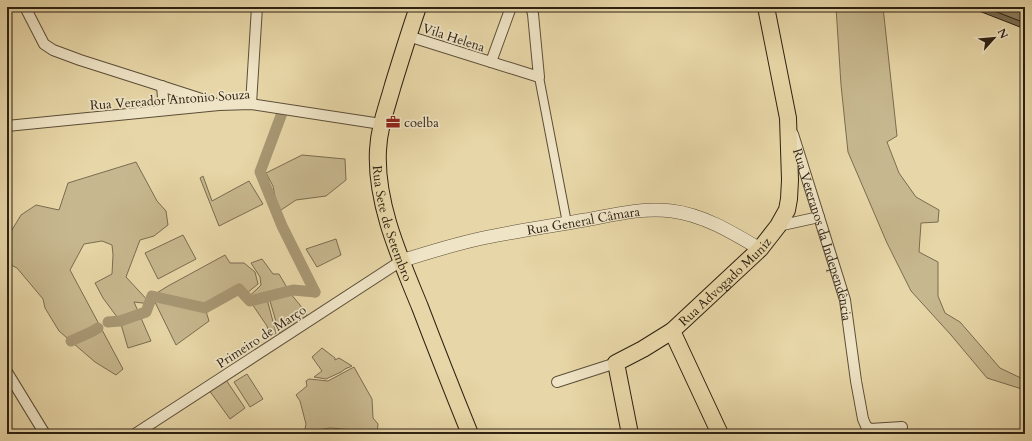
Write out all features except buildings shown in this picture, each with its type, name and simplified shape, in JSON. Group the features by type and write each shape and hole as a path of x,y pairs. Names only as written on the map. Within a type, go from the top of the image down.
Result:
{"main road":[{"name":"Rua Sete de Setembro","path":"418,7 381,124 378,148 379,176 386,214 401,261 470,434"},
{"name":"Rua Veteranos da Independência","path":"766,7 788,118"},
{"name":"Rua Advogado Muniz","path":"720,434 672,331 760,249 778,226 787,210 790,180 788,118"},
{"path":"630,434 616,363 643,350 672,331"}],"street":[{"path":"25,7 47,46 80,60 219,105"},
{"path":"251,104 257,7"},
{"name":"Vila Helena","path":"491,62 511,7"},
{"path":"531,7 539,77 567,223"},
{"name":"Vila Helena","path":"408,36 539,77"},
{"path":"162,86 164,110"},
{"name":"Rua Vereador Antonio Souza","path":"7,126 219,105 251,104 381,124"},
{"name":"Rua Veteranos da Independência","path":"788,118 845,300 856,381 863,419 865,424 870,429 902,427"},
{"name":"Rua General Câmara","path":"401,261 484,238 644,210 672,211 685,214 733,233 760,249"},
{"path":"778,226 819,217"},
{"name":"Primeiro de Março","path":"135,434 401,261"},
{"path":"557,382 616,363"},
{"path":"7,372 45,434"}],"shaded area":[{"path":"836,7 883,7 897,136 887,142 899,173 916,197 939,210 938,222 921,223 919,252 938,262 938,296 945,313 960,322 1000,368 1025,380 1025,390 987,378 911,291 887,243 848,152 841,85"},
{"path":"302,155 345,159 346,180 326,196 296,200 278,212 273,186 266,173"},
{"path":"136,162 157,201 166,211 168,225 154,236 140,240 126,277 151,304 134,302 151,341 128,348 120,321 103,298 95,283 112,274 112,245 102,241 84,244 70,270 123,369 116,375 95,362 59,331 45,308 43,299 17,268 7,263 7,238 21,215 36,205 59,210 68,183"},
{"path":"203,176 212,201 249,181 263,204 219,226 200,178"},
{"path":"183,235 196,259 158,279 145,253"},
{"path":"336,239 341,255 317,267 306,249"},
{"path":"225,255 230,263 244,263 255,272 258,284 242,297 238,289 228,292 205,308 209,321 176,345 152,296"},
{"path":"262,259 273,274 279,274 289,291 271,296 264,295 256,296 249,300 246,299 261,285 260,277 251,263"},
{"path":"290,293 309,319 285,335 279,332 270,301"},
{"path":"260,297 267,299 276,333 270,337 267,326 250,301"},
{"path":"322,348 335,358 335,360 339,358 352,366 326,379 314,377 322,371 312,357"},
{"path":"354,367 372,399 373,418 378,424 377,434 357,434 355,430 330,428 311,431 311,434 304,434 306,424 300,401 296,395 307,386 306,381 309,379 328,381"},
{"path":"247,374 263,399 250,407 234,382"},
{"path":"226,380 245,408 230,419 209,390"}],"waterway":[{"path":"282,113 260,172 282,226 315,292"},
{"path":"108,322 120,321 146,312 152,296 205,308 239,289 250,301 293,290 315,292"},
{"path":"71,341 98,328"}],"place":[{"name":"coelba","path":"393,122"}]}
